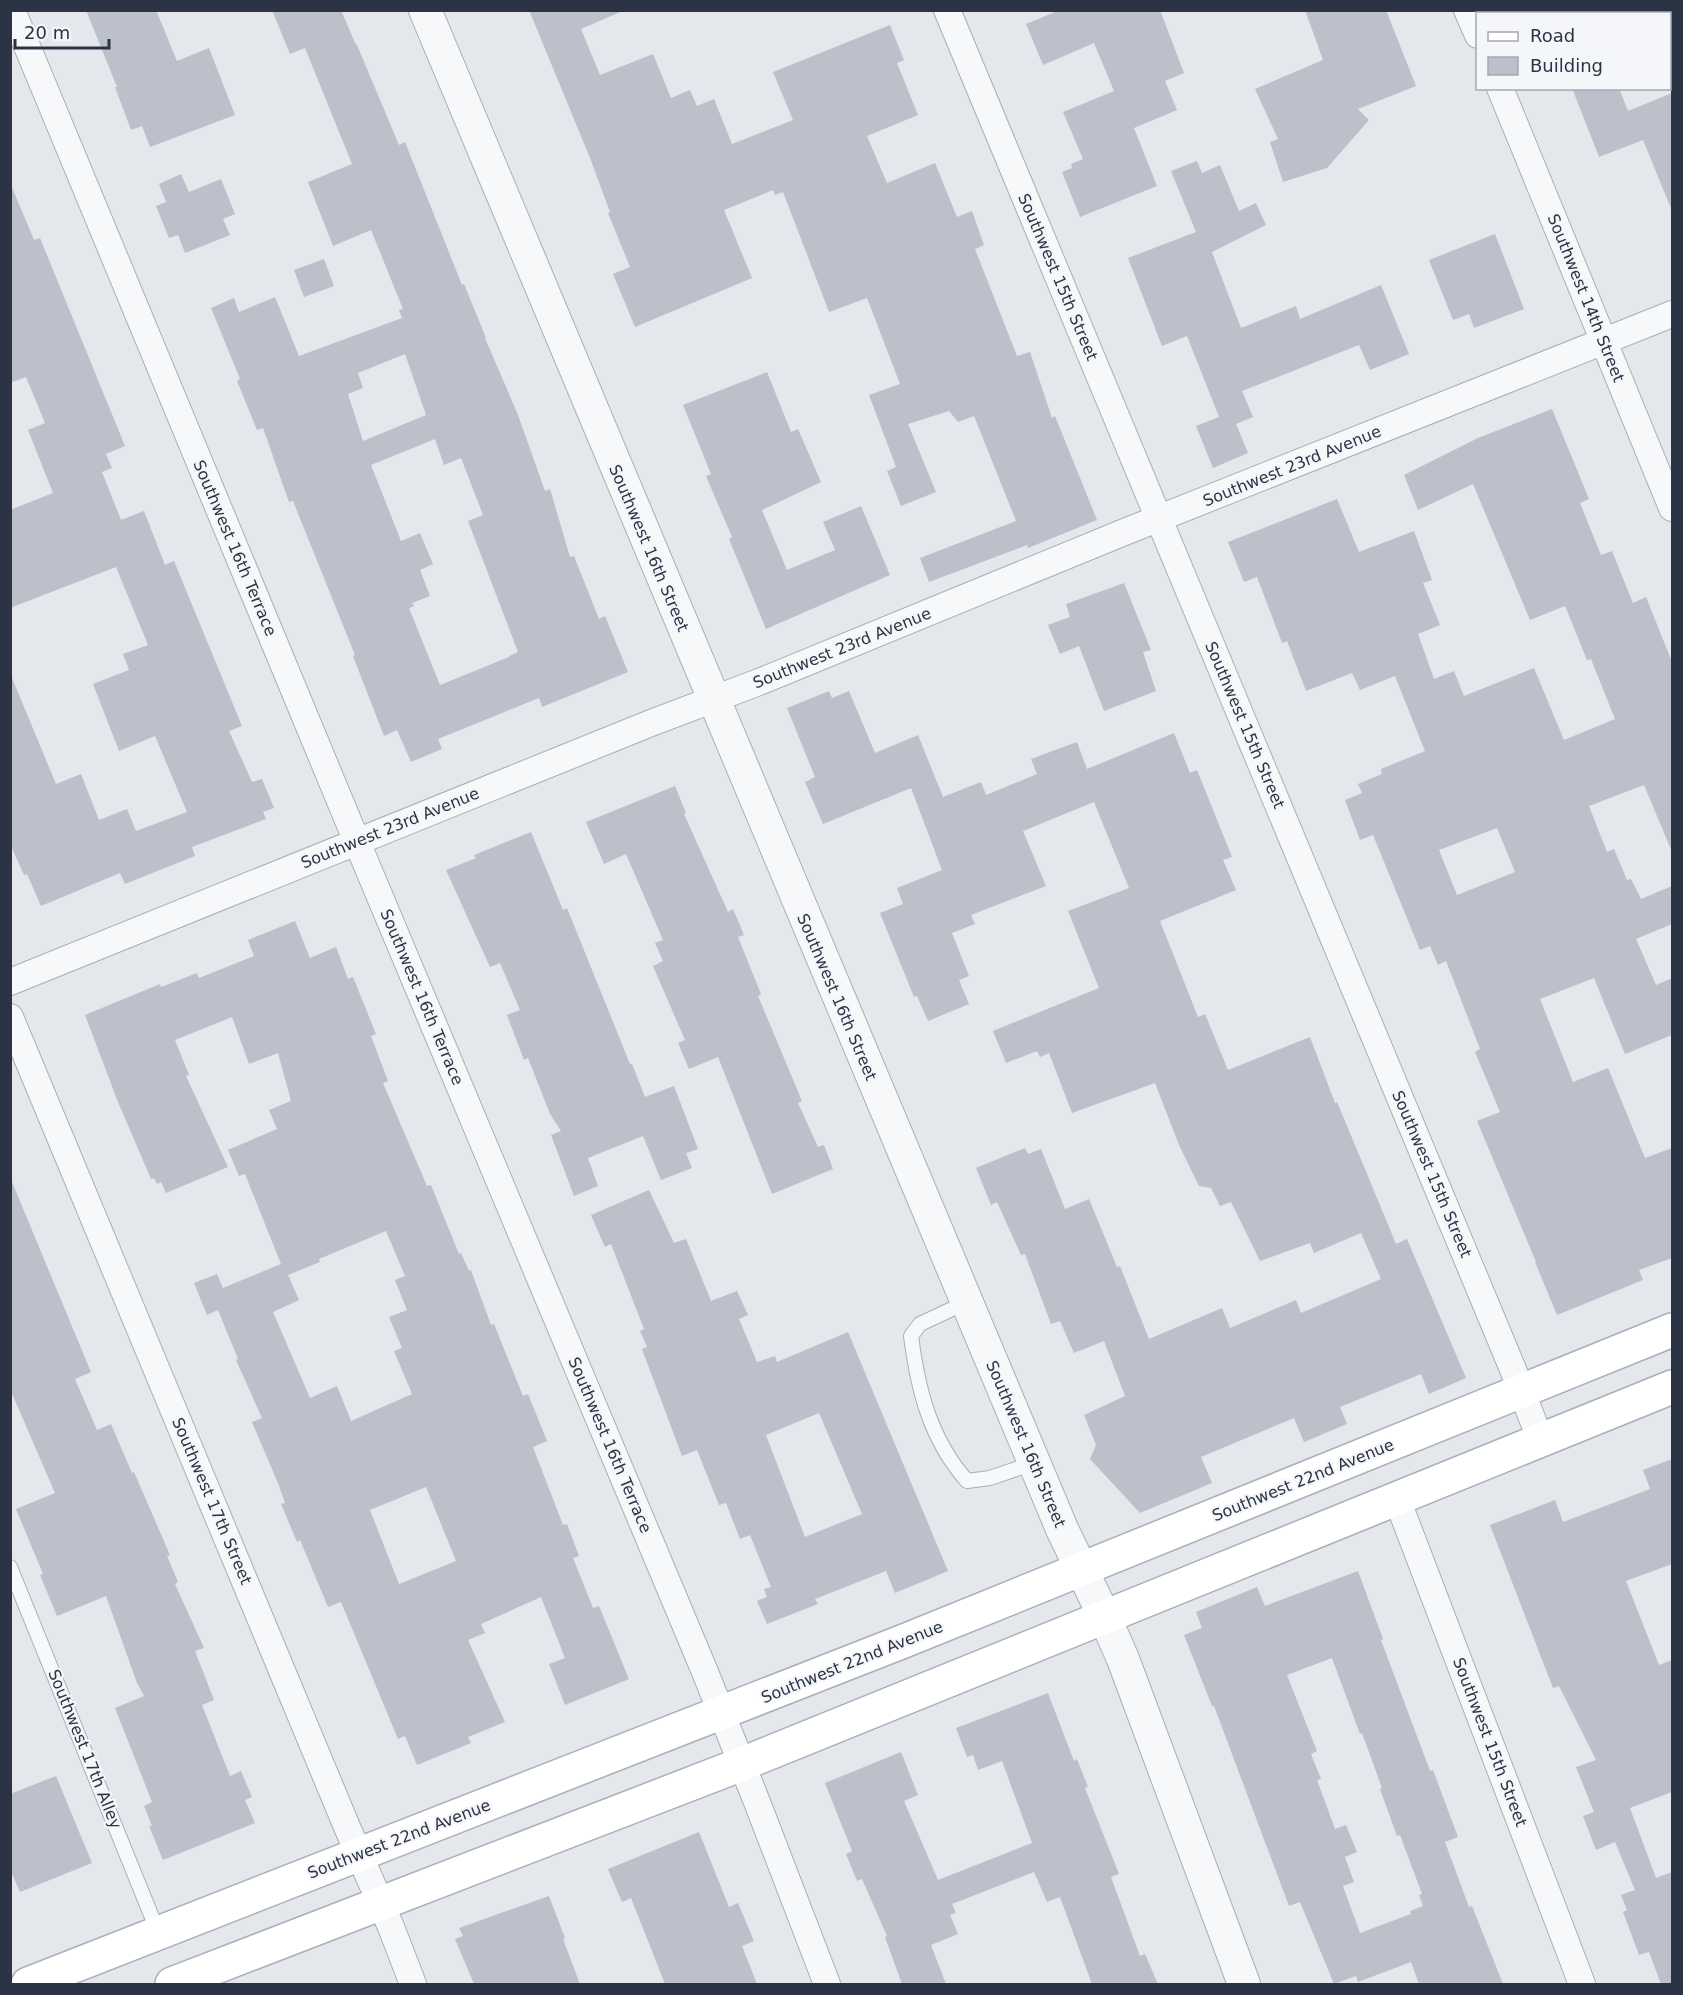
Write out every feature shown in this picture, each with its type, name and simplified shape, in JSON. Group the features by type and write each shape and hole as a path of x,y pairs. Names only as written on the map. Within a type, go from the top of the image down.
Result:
{"main road":[{"name":"Southwest 22nd Avenue","path":"28,1984 722,1714 1672,1330"},
{"path":"185,1982 380,1903 742,1764 1672,1387"}],"street":[{"name":"Southwest 16th Terrace","path":"12,10 722,1714 827,1984"},
{"name":"Southwest 16th Street","path":"425,10 1069,1546 1105,1618 1127,1670 1244,1984"},
{"name":"Southwest 15th Street","path":"947,10 1541,1441"},
{"path":"1467,10 1476,30"},
{"name":"Southwest 14th Street","path":"1501,90 1672,508"},
{"name":"Southwest 23rd Avenue","path":"10,982 1672,314"},
{"name":"Southwest 17th Street","path":"10,1017 413,1984"},
{"name":"Southwest 15th Street","path":"1397,1499 1582,1984"}],"lane":[{"path":"967,1302 920,1324 910,1336 916,1377 927,1413 951,1463 967,1481 990,1478 1034,1463"},
{"name":"Southwest 17th Alley","path":"10,1567 158,1932"}],"building":[{"path":"86,10 156,10 177,61 209,48 235,115 150,147 142,126 131,130 115,87 117,87"},
{"path":"272,10 341,10 399,145 405,142 462,285 464,284 518,415 545,491 550,489 570,557 574,556 599,619 605,616 628,672 542,707 539,698 438,739 442,749 411,762 397,730 384,736 353,656 355,655 293,501 289,502 263,428 257,430 237,381 240,379 211,308 234,298 239,312 275,297 299,356 402,318 399,310 403,309 371,230 333,246 308,182 352,164 305,48 290,54","holes":["405,354 426,415 363,441 348,394 363,388 358,373","435,439 444,465 461,458 483,515 468,521 518,652 440,685 409,608 414,606 412,603 430,596 420,570 433,564 420,533 401,541 371,465"]},
{"path":"529,10 625,10 581,29 600,75 653,54 671,98 690,90 697,106 714,99 732,144 793,120 773,72 890,25 904,60 897,63 918,115 867,136 887,183 935,163 957,217 972,211 984,245 975,249 1017,356 1030,352 1052,418 1055,416 1097,520 1028,548 1027,545 929,582 920,558 1016,521 974,416 958,422 949,411 908,424 936,492 901,506 887,471 896,467 869,395 900,384 867,298 829,312 783,192 775,195 773,190 724,210 752,278 635,327 613,274 630,267 608,213 610,212 590,158"},
{"path":"1060,10 1160,10 1184,73 1165,81 1177,110 1134,128 1157,186 1080,217 1062,172 1072,168 1071,164 1083,159 1063,112 1114,91 1094,43 1043,65 1026,24"},
{"path":"1305,10 1386,10 1416,86 1358,109 1369,120 1327,168 1283,182 1270,142 1278,139 1255,89 1323,60"},
{"path":"1573,90 1620,90 1628,111 1672,93 1672,211 1643,140 1599,157"},
{"path":"1197,161 1202,173 1220,165 1239,211 1256,203 1266,225 1212,252 1241,328 1296,306 1300,319 1381,285 1409,354 1370,370 1359,345 1242,391 1253,417 1236,424 1248,453 1213,468 1196,426 1219,417 1187,336 1162,346 1128,258 1196,232 1171,171"},
{"path":"181,174 189,192 221,179 235,214 223,219 230,235 185,253 178,235 169,238 156,206 166,202 159,184"},
{"path":"11,185 34,240 40,238 125,446 106,454 112,468 102,472 121,520 144,511 165,565 174,561 242,726 229,731 252,782 262,779 274,808 263,812 266,819 192,847 195,856 125,884 120,873 41,906 10,844 10,673 56,784 81,774 99,820 127,809 136,831 187,812 155,736 119,751 93,684 129,670 123,654 148,645 116,567 10,608 10,510 53,493 28,430 45,423 26,377 10,383"},
{"path":"1495,234 1524,309 1474,328 1469,314 1453,320 1429,260"},
{"path":"324,259 334,286 304,297 294,270"},
{"path":"767,372 791,432 798,429 821,482 762,510 787,570 835,550 823,522 861,506 890,575 766,629 729,539 732,537 706,476 711,474 683,405"},
{"path":"1552,409 1589,499 1580,503 1601,555 1612,551 1633,603 1646,597 1672,662 1672,852 1644,785 1589,806 1607,852 1614,849 1627,880 1631,879 1641,899 1672,886 1672,924 1636,939 1656,985 1672,978 1672,1035 1625,1054 1594,978 1540,999 1573,1082 1608,1068 1645,1158 1672,1148 1672,1258 1639,1270 1643,1280 1557,1315 1477,1121 1500,1112 1475,1052 1480,1049 1446,961 1438,965 1430,946 1420,950 1373,835 1360,840 1345,800 1362,793 1358,784 1382,774 1381,769 1425,751 1395,676 1360,690 1352,673 1306,691 1287,641 1282,643 1257,577 1244,582 1228,542 1337,499 1359,552 1414,531 1432,580 1423,583 1440,625 1418,634 1434,679 1454,671 1464,696 1534,668 1564,740 1615,719 1591,659 1587,660 1565,606 1530,620 1473,484 1418,510 1404,475 1478,438","holes":["1497,828 1515,872 1457,895 1439,850"]},
{"path":"1124,583 1151,650 1143,652 1156,691 1104,711 1079,646 1060,654 1048,625 1070,617 1066,604"},
{"path":"829,691 832,698 849,691 875,753 918,735 943,797 981,782 986,795 1037,774 1031,759 1077,742 1087,769 1174,733 1190,773 1197,770 1232,857 1223,860 1236,890 1160,921 1198,1017 1205,1014 1228,1070 1310,1037 1335,1103 1337,1102 1396,1244 1407,1239 1466,1378 1429,1394 1421,1374 1340,1407 1347,1424 1304,1442 1294,1418 1201,1457 1212,1483 1140,1513 1090,1459 1096,1445 1084,1415 1125,1396 1104,1341 1074,1353 1060,1321 1051,1324 1025,1254 1021,1255 997,1202 991,1205 976,1168 1025,1148 1028,1154 1041,1149 1065,1209 1089,1199 1117,1267 1120,1266 1149,1339 1222,1308 1230,1328 1296,1300 1301,1313 1381,1279 1361,1233 1314,1253 1310,1243 1260,1261 1231,1202 1220,1206 1211,1188 1199,1186 1179,1145 1155,1083 1072,1113 1049,1053 1040,1057 1037,1051 1006,1063 993,1031 1099,988 1068,911 1129,888 1094,802 1023,831 1046,886 971,915 975,924 952,933 969,976 959,980 969,1004 928,1021 917,996 914,997 880,913 903,904 897,888 942,870 911,788 823,824 805,782 815,777 787,708"},
{"path":"675,786 686,813 684,814 728,912 733,909 744,935 738,937 761,994 758,996 802,1101 798,1103 818,1147 824,1145 833,1169 772,1194 718,1057 689,1069 678,1043 685,1040 653,966 663,961 655,943 663,940 626,854 604,864 586,822"},
{"path":"531,832 563,910 567,908 645,1097 674,1086 698,1149 686,1153 692,1168 661,1180 643,1136 588,1158 598,1186 574,1196 551,1135 561,1131 550,1114 528,1058 524,1060 507,1015 520,1010 500,963 490,967 446,870 476,858 474,855"},
{"path":"295,921 310,958 336,947 348,979 353,977 376,1034 371,1036 388,1081 383,1083 427,1186 431,1185 459,1254 461,1253 469,1271 471,1270 491,1325 494,1324 523,1396 528,1394 547,1441 533,1447 563,1525 567,1524 579,1556 573,1558 593,1608 599,1606 629,1679 565,1705 549,1664 565,1658 541,1597 481,1624 485,1633 468,1640 505,1722 468,1737 471,1743 417,1765 405,1736 398,1739 341,1602 328,1607 300,1540 297,1542 281,1504 285,1503 278,1483 252,1422 262,1418 236,1360 238,1359 218,1310 207,1315 194,1283 217,1274 223,1288 281,1264 245,1174 239,1176 228,1150 277,1129 269,1110 291,1101 278,1053 249,1064 232,1017 175,1040 189,1075 186,1076 228,1167 166,1193 161,1182 157,1184 154,1178 151,1179 118,1102 85,1015 160,984 161,987 197,973 199,978 254,956 248,940","holes":["386,1231 405,1276 395,1280 407,1310 389,1317 402,1348 394,1351 412,1394 351,1421 337,1386 310,1398 273,1312 299,1300 288,1275 320,1262 319,1259","426,1487 456,1561 399,1584 370,1510"]},
{"path":"12,1182 91,1372 75,1379 97,1430 111,1424 170,1555 167,1556 178,1582 175,1584 204,1648 195,1651 214,1700 202,1705 230,1776 241,1771 252,1797 245,1800 255,1823 163,1860 149,1826 152,1826 144,1806 152,1802 115,1708 144,1696 137,1683 106,1596 57,1616 40,1575 43,1574 16,1509 55,1493 10,1389"},
{"path":"649,1190 674,1243 686,1239 711,1301 737,1291 748,1315 739,1319 757,1362 775,1356 777,1362 848,1332 948,1571 895,1593 886,1571 815,1599 818,1604 767,1624 757,1601 767,1597 764,1589 771,1587 750,1535 740,1539 726,1503 719,1505 697,1450 682,1456 642,1349 647,1347 640,1331 644,1329 611,1244 605,1247 591,1215","holes":["819,1413 862,1514 805,1537 766,1435"]},
{"path":"1672,1459 1672,1564 1626,1581 1659,1665 1672,1660 1672,1792 1630,1808 1656,1878 1672,1872 1672,1984 1661,1984 1649,1952 1639,1955 1623,1912 1627,1910 1621,1895 1635,1890 1615,1842 1596,1850 1583,1816 1594,1812 1576,1767 1596,1760 1559,1686 1553,1688 1490,1525 1555,1500 1563,1522 1650,1489 1643,1470"},
{"path":"1358,1571 1430,1771 1433,1770 1458,1837 1445,1842 1469,1907 1472,1906 1503,1984 1419,1984 1411,1962 1358,1982 1356,1976 1334,1984 1300,1902 1289,1906 1214,1706 1212,1706 1184,1635 1202,1628 1196,1612 1257,1587 1265,1606","holes":["1332,1658 1360,1734 1362,1733 1382,1788 1380,1789 1397,1836 1400,1835 1422,1894 1419,1895 1423,1906 1410,1911 1411,1914 1360,1933 1343,1886 1354,1882 1345,1857 1357,1852 1346,1825 1335,1829 1317,1780 1321,1779 1311,1754 1317,1751 1287,1675"]},
{"path":"1048,1693 1074,1761 1077,1759 1088,1787 1085,1788 1119,1874 1111,1877 1140,1956 1145,1954 1158,1984 1092,1984 1060,1897 1047,1902 1034,1872 952,1904 956,1913 950,1915 958,1934 931,1945 946,1984 902,1984 885,1937 887,1936 862,1879 857,1881 846,1854 852,1851 825,1783 901,1752 918,1795 904,1801 938,1880 1032,1843 1002,1761 978,1770 973,1755 967,1757 956,1728"},
{"path":"56,1776 92,1863 20,1892 10,1869 10,1794"},
{"path":"699,1832 729,1907 738,1903 754,1941 742,1946 757,1984 665,1984 631,1898 622,1902 608,1869"},
{"path":"549,1896 580,1984 474,1984 455,1939 463,1936 459,1928"}]}
